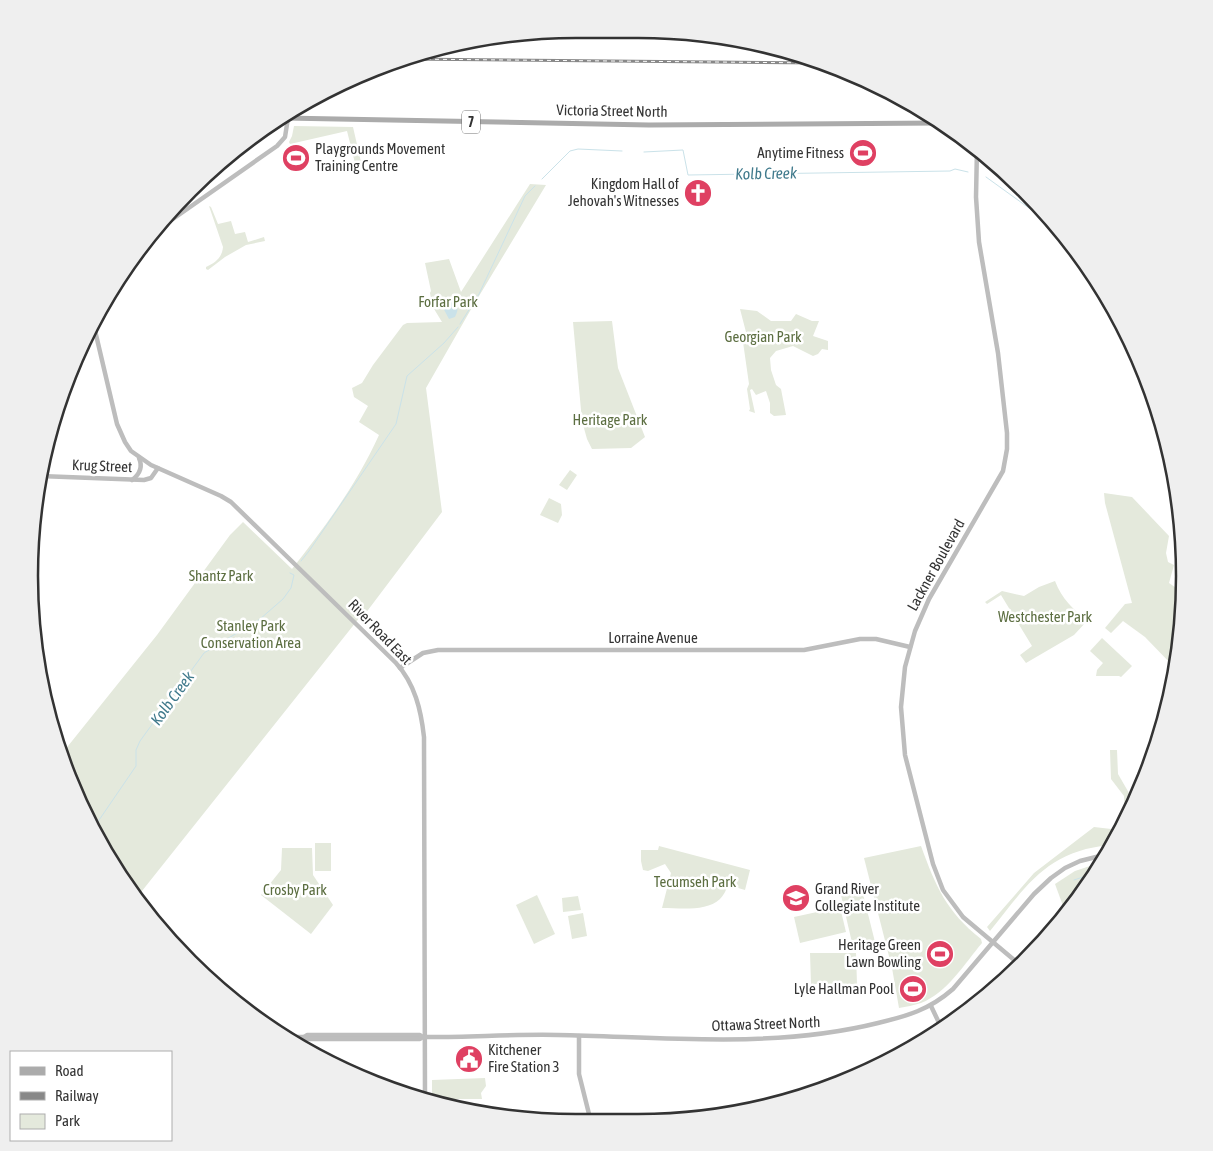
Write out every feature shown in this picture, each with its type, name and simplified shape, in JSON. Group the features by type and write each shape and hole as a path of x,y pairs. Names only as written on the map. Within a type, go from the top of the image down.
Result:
{"main road":[{"name":"Victoria Street North","path":"293,118 649,125 928,123"}],"street":[{"path":"173,219 277,146 285,137 286,123"},
{"name":"Lackner Boulevard","path":"977,159 978,242 998,353 1007,449 1002,471 929,600 912,637 902,687 901,707 906,755 933,864 943,890 964,917 1014,960"},
{"name":"River Road East","path":"96,333 120,432 131,451 139,458 158,468 231,502 400,668 410,684 418,703 424,737 425,1092"},
{"path":"132,480 140,471 139,458"},
{"name":"Krug Street","path":"47,476 144,480 150,478 158,468"},
{"name":"Lorraine Avenue","path":"400,668 422,653 438,650 804,650 860,639 876,640 910,647"},
{"name":"Ottawa Street North","path":"300,1037 307,1035 420,1035 424,1037 558,1035 754,1040 795,1038 856,1029 908,1016 932,1006 953,990 1034,894 1051,878 1065,868 1080,861 1095,857"},
{"path":"932,1006 939,1021"},
{"path":"579,1036 579,1074 589,1114"}],"green space":[{"path":"294,126 353,127 361,162 355,163 347,131 290,144"},
{"name":"Stanley Park Conservation Area","path":"530,184 546,185 426,388 442,512 362,618 360,617 141,892 128,874 93,813 78,781 66,748 157,635 230,535 243,522 292,569 340,505 361,471 379,435 359,422 368,406 354,397 352,388 362,383 403,325 407,323 442,322 431,304 431,291 425,263 449,259 461,292"},
{"path":"209,206 218,224 231,221 235,234 245,232 248,242 264,237 265,241 246,245 225,257 208,270 206,269 206,267 220,257 223,247"},
{"name":"Georgian Park","path":"740,309 757,311 771,321 791,321 796,314 812,321 819,321 813,336 828,341 828,350 822,349 813,356 793,346 776,351 770,358 771,370 776,385 781,389 786,415 774,416 770,413 770,403 766,391 756,395 752,389 750,390 755,413 749,411 747,389 749,384 743,342 747,336"},
{"name":"Heritage Park","path":"612,321 618,368 645,437 631,448 592,449 582,421 573,322"},
{"path":"570,470 577,475 567,490 559,485"},
{"path":"1104,493 1132,497 1169,536 1166,553 1168,562 1174,565 1169,583 1175,587 1168,661 1145,637 1123,621 1111,633 1105,628 1125,604 1132,603"},
{"path":"549,498 561,504 562,515 558,523 540,515"},
{"name":"Westchester Park","path":"1055,581 1068,603 1087,621 1074,635 1026,663 1020,655 1032,646 1001,595 987,604 985,602 1002,591 1024,596 1039,587"},
{"path":"1102,638 1132,666 1121,677 1096,676 1097,670 1103,663 1090,651"},
{"path":"1110,750 1117,750 1118,774 1129,794 1124,803 1124,796 1111,779"},
{"path":"1094,827 1111,829 1101,847 1070,854 1040,873 990,931 987,927 1034,873"},
{"path":"315,843 331,843 331,871 315,871"},
{"name":"Tecumseh Park","path":"659,846 750,870 745,890 728,885 720,899 708,906 700,908 662,908 671,873 665,864 648,871 643,870 641,861 641,850 658,850"},
{"path":"921,846 937,886 951,908 969,929 981,939 982,943 955,977 939,992 921,1003 899,1008 892,968 864,858"},
{"name":"Crosby Park","path":"282,848 312,848 313,875 333,905 311,934 261,895 281,870"},
{"path":"1090,866 1063,905 1055,884 1075,871"},
{"path":"862,890 876,946 853,947 841,895"},
{"path":"537,895 555,934 534,944 516,905"},
{"path":"578,896 581,910 563,912 562,898"},
{"path":"840,907 846,932 800,943 794,917"},
{"path":"583,913 587,936 572,939 568,916"},
{"path":"810,953 856,953 857,984 811,984"},
{"path":"485,1078 486,1086 481,1093 482,1099 454,1099 432,1094 432,1080"}],"water":[{"path":"453,294 457,295 454,302 457,306 457,311 455,317 449,319 442,306 435,302 437,300 443,303 451,300"},
{"name":"Lyle Hallman Pool","path":"926,982 928,988 900,995 899,989"}],"waterway":[{"name":"Kolb Creek","path":"542,179 570,151 578,149 622,151"},
{"name":"Kolb Creek","path":"644,152 683,150 688,175 950,171 955,169 968,172"},
{"name":"Kolb Creek","path":"986,177 1032,210"},
{"name":"Kolb Creek","path":"460,324 479,294 525,196 535,186"},
{"name":"Kolb Creek","path":"301,561 396,424 407,376 444,343 458,327"},
{"name":"Kolb Creek","path":"98,822 136,766 136,750 140,741 204,653 260,619 283,599 291,588 294,575 290,573"},
{"path":"1074,880 1083,877"}],"railway":[{"path":"425,59 799,63"}],"place":[{"name":"Anytime Fitness","path":"863,153"},
{"name":"Playgrounds Movement Training Centre","path":"296,158"},
{"name":"Kingdom Hall of Jehovah's Witnesses","path":"698,193"},
{"name":"Grand River Collegiate Institute","path":"796,898"},
{"name":"Heritage Green Lawn Bowling","path":"940,954"},
{"name":"Lyle Hallman Pool","path":"913,989"},
{"name":"Kitchener Fire Station 3","path":"469,1059"}],"park label":[{"name":"Forfar Park","path":"448,302"},
{"name":"Shantz Park","path":"221,576"}]}
